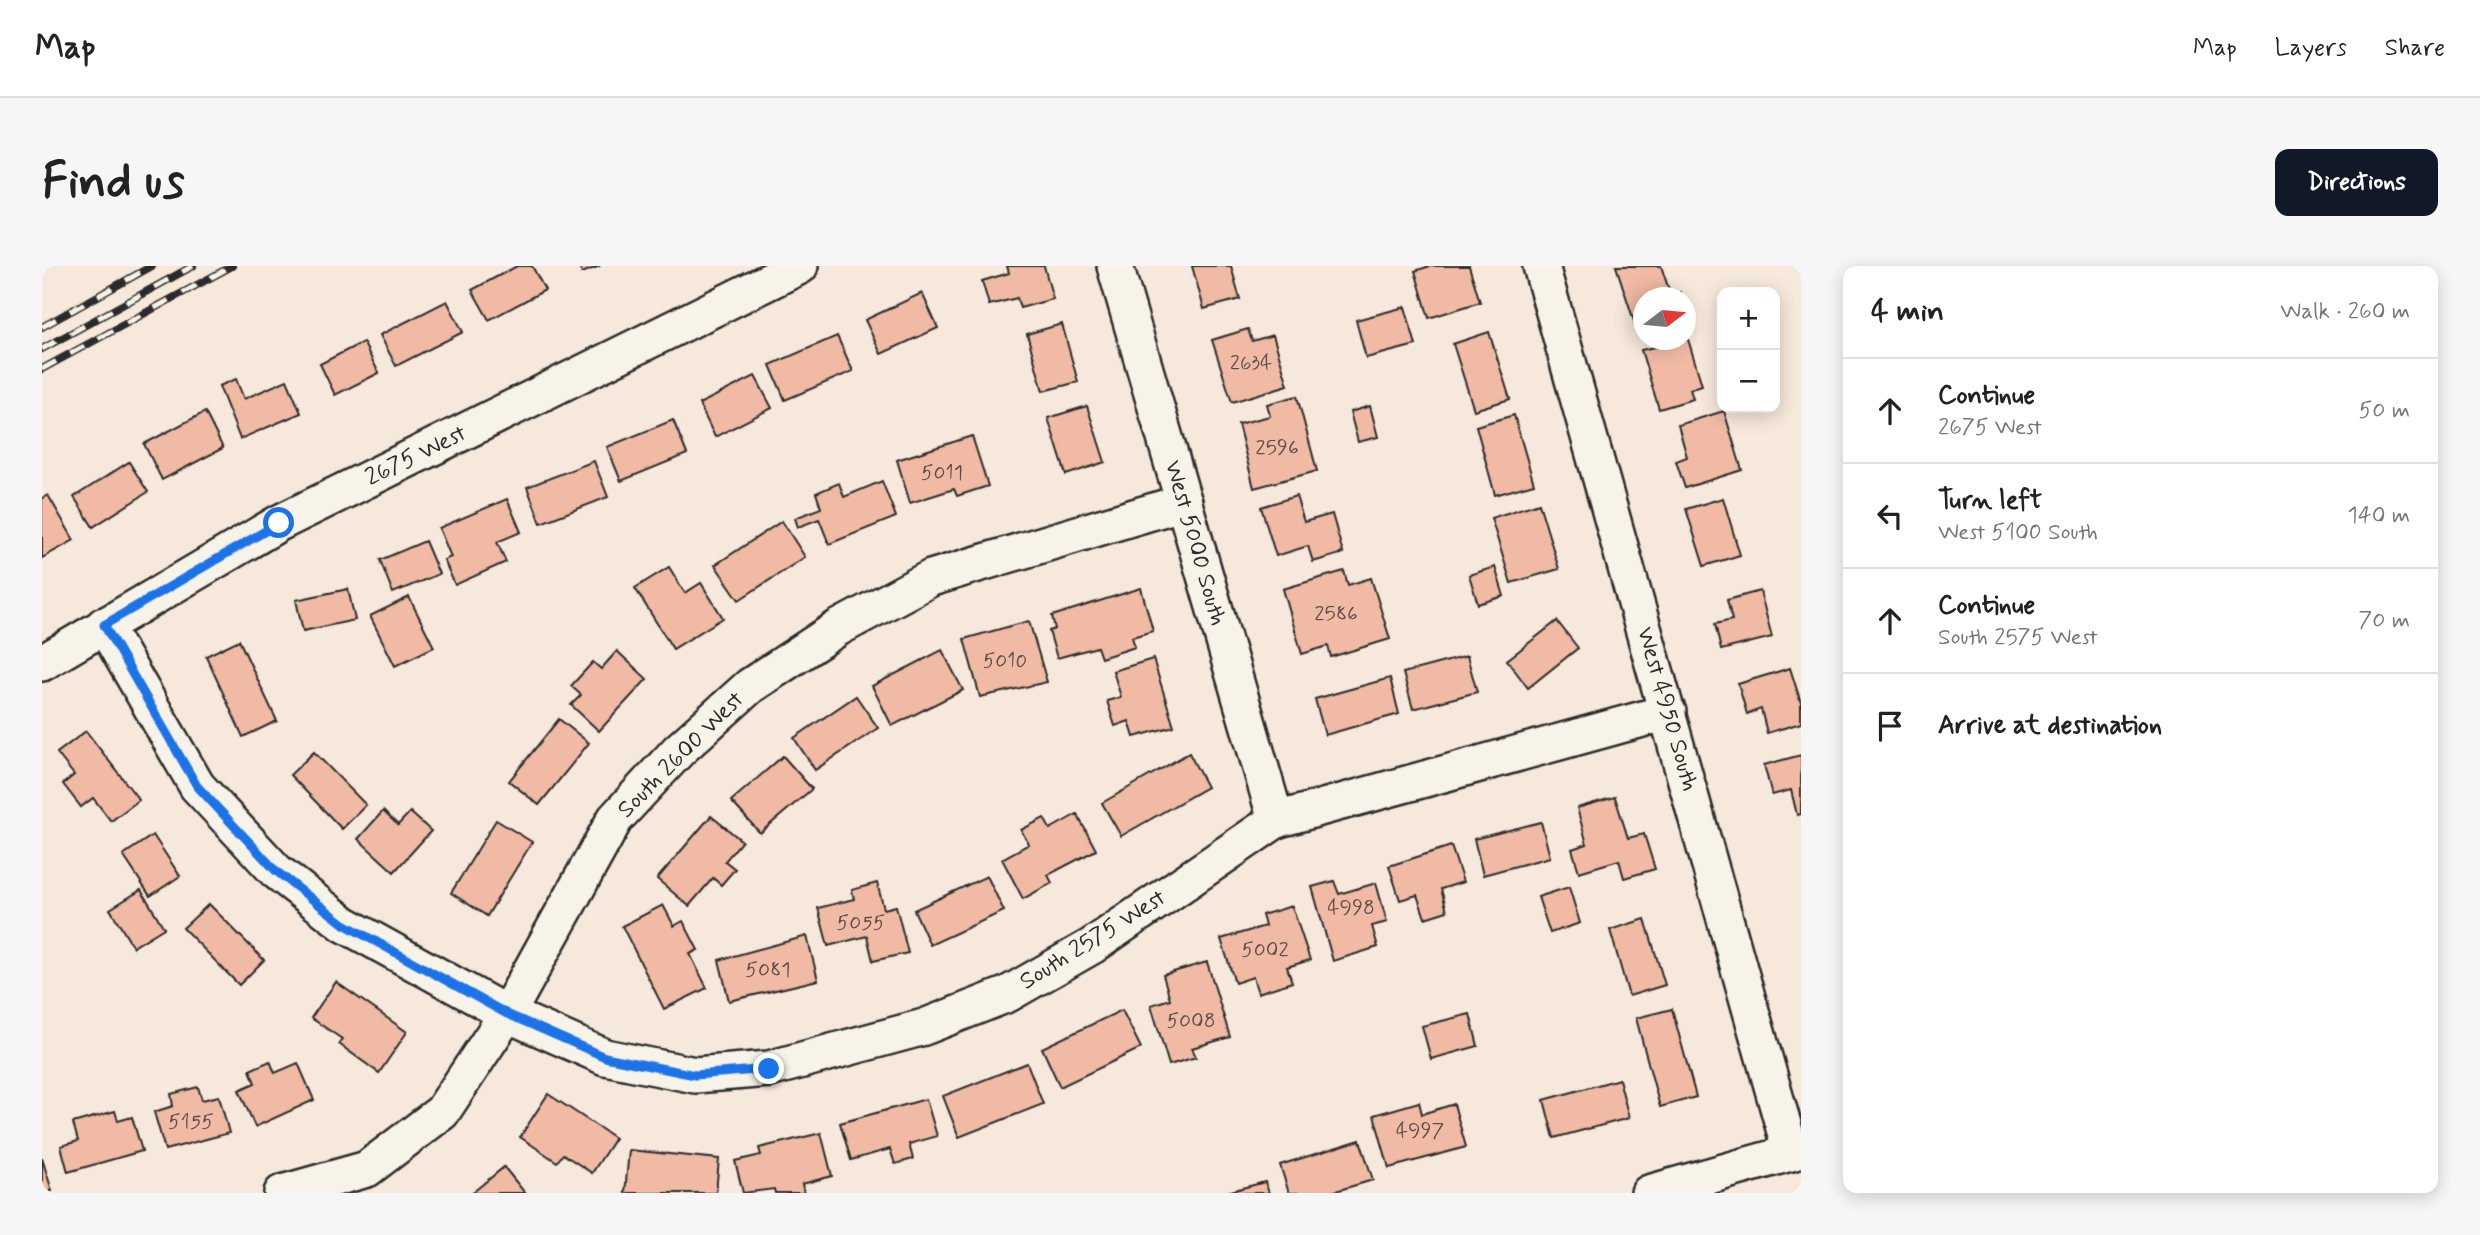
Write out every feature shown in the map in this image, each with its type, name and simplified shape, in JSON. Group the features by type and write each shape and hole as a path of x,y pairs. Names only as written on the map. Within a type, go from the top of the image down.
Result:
{"street":[{"name":"2675 West","path":"42,663 279,523 800,266"},
{"name":"West 5000 South","path":"1115,266 1276,820"},
{"name":"West 4950 South","path":"1541,266 1796,1152"},
{"name":"South 2600 West","path":"282,1193 368,1170 442,1112 507,1014 615,819 679,750 750,686 838,628 931,578 1184,502"},
{"name":"South 2575 West","path":"104,625 197,786 276,871 344,924 507,1014 605,1057 695,1075 769,1069 924,1027 1008,994 1092,946 1276,820 1668,712"},
{"path":"1649,1193 1796,1152"}],"building":[{"path":"517,266 532,266 545,290 489,320 472,290"},
{"path":"579,266 600,266 582,273"},
{"path":"1007,266 1044,266 1053,299 1020,308 1017,298 989,305 982,281 1009,273"},
{"path":"1192,266 1231,266 1240,299 1204,309"},
{"path":"1430,266 1469,266 1480,302 1429,318 1415,271"},
{"path":"1616,266 1661,266 1668,287 1633,287 1633,318"},
{"path":"922,293 938,328 881,354 865,320"},
{"path":"447,301 463,332 396,366 380,335"},
{"path":"1405,307 1416,345 1366,358 1356,320"},
{"path":"1062,324 1078,382 1043,391 1027,334"},
{"path":"1248,329 1252,341 1273,335 1288,385 1232,402 1212,340"},
{"path":"1489,332 1510,399 1474,410 1453,344"},
{"path":"837,336 853,371 785,400 770,365"},
{"path":"363,342 379,373 335,395 320,364"},
{"path":"1641,350 1691,350 1702,385 1690,389 1693,399 1659,409"},
{"path":"755,376 772,408 715,437 699,404"},
{"path":"236,379 244,399 287,380 301,413 240,439 219,386"},
{"path":"1297,396 1317,471 1254,488 1238,424 1270,416 1267,404"},
{"path":"1087,406 1105,462 1066,475 1048,418"},
{"path":"1370,406 1378,437 1358,442 1350,412"},
{"path":"205,412 223,448 162,480 144,444"},
{"path":"1725,413 1742,470 1685,488 1676,461 1687,457 1678,425"},
{"path":"1514,415 1534,484 1495,495 1476,426"},
{"path":"673,420 687,454 621,481 607,447"},
{"path":"972,436 988,486 957,496 954,489 910,503 897,460"},
{"path":"594,461 608,497 541,523 527,487"},
{"path":"129,462 148,492 93,527 74,497"},
{"path":"882,481 896,517 829,544 819,519 798,527 795,518 821,508 816,493 839,483 844,497"},
{"path":"48,495 74,540 42,558 42,498"},
{"path":"1296,496 1304,522 1332,514 1343,553 1313,562 1308,546 1276,556 1261,507"},
{"path":"1723,498 1740,555 1704,566 1686,509"},
{"path":"507,499 521,532 497,542 506,562 455,585 444,560 451,557 439,528"},
{"path":"1539,503 1559,569 1511,583 1491,518"},
{"path":"782,521 805,557 739,600 715,565"},
{"path":"425,541 439,574 393,593 380,560"},
{"path":"669,567 685,593 701,583 723,618 673,649 635,588"},
{"path":"1495,567 1504,596 1478,604 1469,575"},
{"path":"1344,571 1348,585 1371,578 1390,639 1331,657 1328,646 1302,654 1283,589"},
{"path":"1141,588 1153,631 1132,637 1135,647 1101,658 1097,647 1057,658 1049,631 1055,629 1052,616"},
{"path":"348,589 355,620 303,631 296,600"},
{"path":"1760,591 1772,637 1721,650 1715,624 1732,620 1727,600"},
{"path":"409,597 434,647 395,666 370,616"},
{"path":"1029,621 1047,682 980,697 964,639"},
{"path":"1557,621 1578,648 1528,688 1507,660"},
{"path":"239,640 277,721 243,737 206,656"},
{"path":"942,650 963,690 892,726 872,686"},
{"path":"617,651 647,679 599,731 571,705 581,695 571,686 593,662 601,669"},
{"path":"1467,656 1477,692 1413,709 1403,673"},
{"path":"1153,659 1174,726 1134,737 1129,721 1115,726 1107,701 1121,697 1113,671"},
{"path":"1790,668 1801,703 1801,723 1767,733 1761,709 1747,714 1738,684"},
{"path":"1390,678 1399,714 1325,735 1315,699"},
{"path":"856,696 878,728 815,770 794,738"},
{"path":"559,719 589,743 539,805 509,781"},
{"path":"86,731 139,800 111,821 93,798 81,807 63,784 74,775 57,753"},
{"path":"314,752 366,805 342,829 290,775"},
{"path":"1189,753 1207,787 1121,836 1102,803"},
{"path":"1801,755 1801,814 1797,815 1791,790 1772,795 1764,765"},
{"path":"783,756 812,789 760,833 731,801"},
{"path":"1615,797 1628,838 1644,834 1655,869 1624,878 1619,860 1579,872 1572,849 1587,844 1577,808"},
{"path":"383,811 398,825 410,812 431,831 394,872 358,839"},
{"path":"1077,814 1096,850 1048,875 1052,883 1023,899 1002,859 1029,844 1021,830 1044,818 1050,829"},
{"path":"711,816 742,841 725,861 735,869 721,885 713,878 689,906 657,879"},
{"path":"496,820 532,842 487,916 451,893"},
{"path":"1541,822 1550,857 1483,875 1474,839"},
{"path":"153,835 180,876 150,896 123,855"},
{"path":"1451,846 1463,882 1441,889 1447,911 1425,918 1417,895 1400,900 1389,866"},
{"path":"987,876 1004,911 930,945 914,910"},
{"path":"1334,881 1339,894 1376,883 1387,922 1372,926 1378,947 1333,961 1312,887"},
{"path":"877,883 884,909 896,906 908,953 873,961 867,936 828,946 818,908 854,899 852,890"},
{"path":"1569,887 1580,923 1550,933 1538,897"},
{"path":"141,890 164,928 133,947 110,909"},
{"path":"209,904 264,960 239,985 183,928"},
{"path":"663,905 674,926 683,921 698,950 690,954 707,988 664,1009 622,926"},
{"path":"1292,906 1310,960 1287,967 1292,982 1258,993 1253,977 1235,983 1221,939 1265,926 1262,915"},
{"path":"1645,919 1665,985 1629,996 1610,930"},
{"path":"807,936 818,980 729,1001 719,960"},
{"path":"1207,962 1230,1037 1192,1048 1196,1057 1169,1065 1151,1005 1170,999 1163,975"},
{"path":"336,982 407,1032 379,1073 339,1044 342,1039 311,1018"},
{"path":"1672,1009 1696,1097 1660,1107 1636,1018"},
{"path":"1122,1010 1141,1048 1060,1087 1042,1048"},
{"path":"1470,1014 1478,1046 1431,1059 1422,1026"},
{"path":"270,1061 275,1073 298,1063 314,1100 255,1127 239,1090 255,1083 250,1070"},
{"path":"1027,1063 1043,1104 959,1137 943,1096"},
{"path":"1619,1079 1629,1118 1554,1138 1544,1100"},
{"path":"198,1087 202,1100 219,1096 229,1133 165,1150 154,1112 173,1106 171,1094"},
{"path":"548,1094 615,1138 592,1173 563,1154 557,1162 520,1137"},
{"path":"926,1099 937,1136 909,1144 913,1159 895,1164 890,1149 851,1160 840,1123"},
{"path":"1419,1102 1422,1114 1454,1104 1466,1147 1389,1168 1374,1115"},
{"path":"115,1111 118,1121 132,1117 142,1151 68,1172 61,1146 78,1141 73,1123"},
{"path":"821,1133 832,1176 802,1184 804,1193 775,1193 774,1189 743,1193 735,1161 761,1155 759,1148"},
{"path":"1360,1140 1373,1180 1329,1193 1289,1193 1280,1165"},
{"path":"629,1150 719,1159 716,1193 625,1193"},
{"path":"42,1158 52,1191 46,1193 42,1193"},
{"path":"504,1167 525,1193 472,1193"},
{"path":"1265,1182 1269,1193 1223,1193"}],"railway":[{"path":"42,327 152,266"},
{"path":"42,349 193,266"},
{"path":"42,369 232,266"}],"route":[{"path":"279,523 104,625 197,786 276,871 344,924 507,1014 605,1057 695,1075 769,1069"}]}
